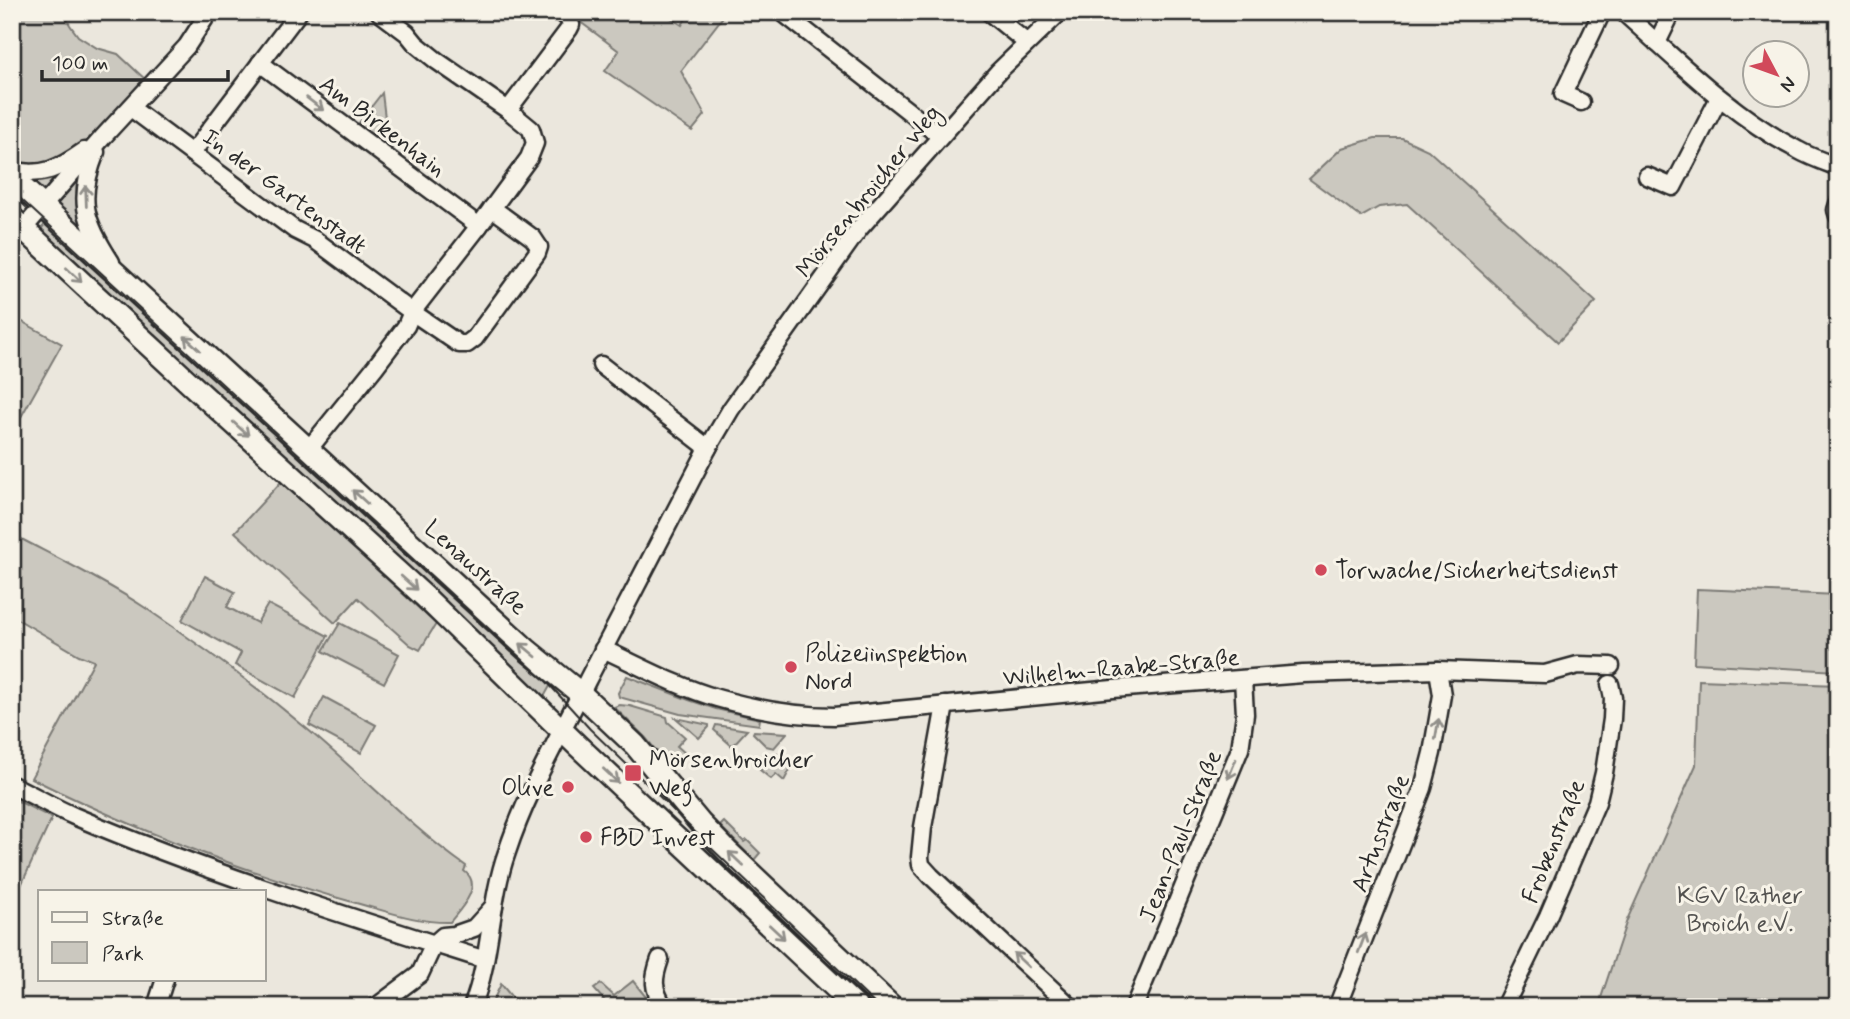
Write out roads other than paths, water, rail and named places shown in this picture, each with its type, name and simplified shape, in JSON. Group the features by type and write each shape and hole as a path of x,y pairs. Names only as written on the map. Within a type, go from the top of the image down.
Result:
{"main road":[{"name":"Lenaustraße","path":"12,178 527,650 635,745 729,853 892,1007"},
{"path":"18,223 425,597 561,730 856,1007"}],"street":[{"path":"18,223 44,206 187,46 209,12"},
{"path":"192,153 299,12"},
{"path":"308,450 406,326 412,312 529,158 535,143 531,129 438,61 379,12"},
{"path":"508,110 569,29 570,21 561,12"},
{"path":"782,12 940,136"},
{"path":"989,12 1027,43"},
{"name":"Mörsenbroicher Weg","path":"472,1007 485,960 500,877 519,819 561,730 731,409 859,229 940,136 1027,43 1060,12"},
{"path":"1581,102 1563,94 1602,12"},
{"path":"1623,12 1719,98 1798,150 1838,167"},
{"path":"1657,43 1672,12"},
{"name":"Am Birkenhain","path":"260,63 479,226"},
{"path":"1647,176 1673,187 1719,98"},
{"name":"In der Gartenstadt","path":"131,108 296,230 315,240 459,344 467,344 475,338 535,258 539,247 534,238 492,208"},
{"path":"12,170 37,174 48,172 70,161 103,137"},
{"path":"103,137 87,174 87,213 97,240 122,279"},
{"path":"1838,204 1838,216"},
{"path":"601,365 708,448"},
{"name":"Wilhelm-Raabe-Straße","path":"603,649 716,698 784,713 834,716 1303,674 1438,670 1545,674 1578,665 1611,666"},
{"name":"Artusstraße","path":"1337,1007 1423,788 1442,695 1438,670"},
{"name":"Jean-Paul-Straße","path":"1134,1007 1241,749 1245,714 1243,679"},
{"name":"Frobenstraße","path":"1504,1007 1548,916 1597,802 1612,719 1614,698 1610,684"},
{"path":"945,705 923,827 921,865 1070,1007"},
{"path":"12,785 72,815 176,857 297,900 485,960"},
{"path":"376,1007 419,974 434,944 443,936 461,934 474,928 494,906"},
{"path":"660,959 654,986 664,1007"},
{"path":"156,1007 164,981"}],"tram line":[{"path":"12,191 546,681 590,729 711,848 878,1007"}],"place":[{"name":"Torwache/Sicherheitsdienst","path":"1321,570"},
{"name":"Polizeiinspektion Nord","path":"791,667"},
{"name":"Mörsenbroicher Weg","path":"633,773"},
{"name":"Olive","path":"568,787"},
{"name":"FBD Invest","path":"586,837"}],"park label":[{"name":"KGV Rather Broich e.V.","path":"1740,909"}]}
